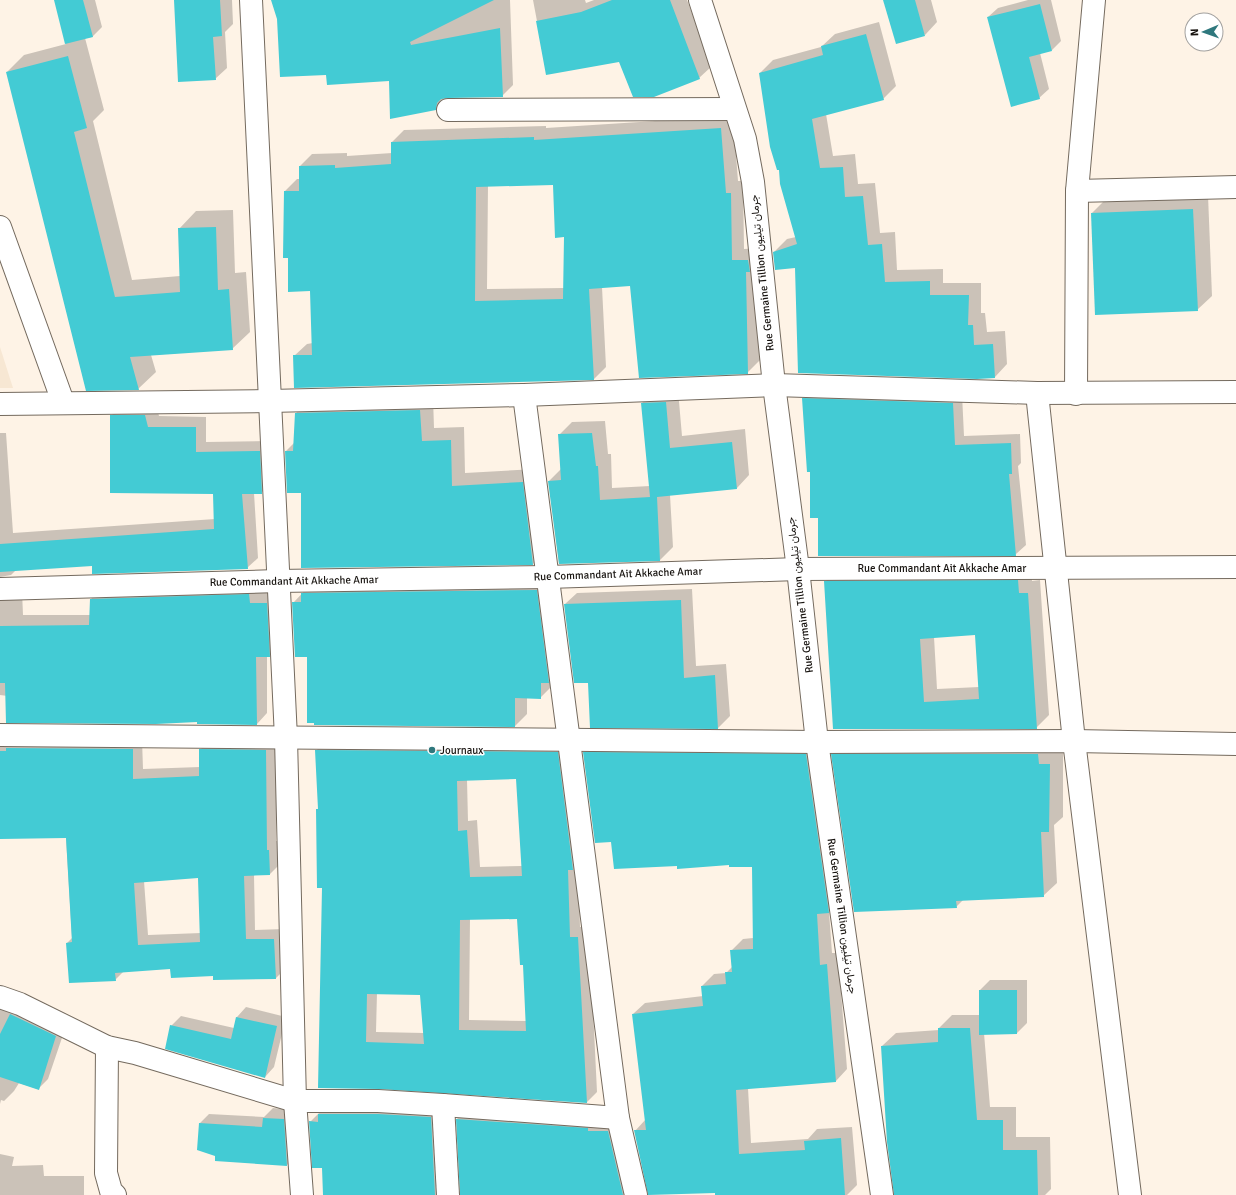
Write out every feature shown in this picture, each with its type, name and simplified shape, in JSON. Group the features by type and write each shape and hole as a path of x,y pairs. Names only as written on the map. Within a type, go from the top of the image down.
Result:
{"street":[{"path":"251,0 286,738 295,1101 302,1195"},
{"name":"Rue Germaine Tillion جرمان تيليون","path":"700,0 708,21 734,109 745,139 753,182 774,385 798,569 817,742 882,1195"},
{"path":"1076,394 1077,191 1094,0"},
{"path":"448,110 734,109"},
{"path":"1077,191 1236,187"},
{"path":"0,227 63,402"},
{"path":"0,404 63,402 270,401 524,395 774,385 1076,394 1236,392"},
{"path":"1037,393 1074,741 1130,1195"},
{"path":"524,395 618,1118 636,1195"},
{"name":"Rue Commandant Ait Akkache Amar","path":"0,589 278,581 548,577 798,569 1236,567"},
{"path":"0,735 817,742 1074,741 1236,744"},
{"path":"0,997 20,1004 107,1047 135,1052 295,1101 378,1101 618,1118"},
{"path":"107,1047 106,1174 111,1191 116,1195"},
{"path":"443,1105 448,1195"}],"shaded area":[{"path":"0,347 13,388 0,388"}],"building":[{"path":"54,0 83,0 93,37 65,44"},
{"path":"174,0 220,0 222,36 213,37 216,80 178,82"},
{"path":"271,0 494,0 410,42 411,45 500,28 503,97 441,99 437,103 436,110 390,119 389,81 327,85 326,75 280,77 277,19"},
{"path":"612,0 670,0 700,79 654,97 633,97 619,62 546,75 536,21 581,12"},
{"path":"883,0 915,0 925,36 896,44"},
{"path":"1040,4 1052,51 1029,57 1040,99 1011,107 987,17"},
{"path":"866,34 884,100 812,119 820,168 843,167 845,197 863,196 868,245 882,244 885,282 930,281 930,295 969,295 968,325 973,325 974,345 993,344 995,378 977,379 798,373 795,268 775,270 773,252 797,244 780,184 779,170 777,170 770,147 759,73 823,55 821,46"},
{"path":"68,56 87,128 74,132 115,297 180,292 178,228 216,227 218,290 229,289 233,350 130,357 139,390 86,391 6,72"},
{"path":"721,128 726,193 731,193 732,260 748,260 750,272 746,272 748,374 639,378 630,286 589,289 594,380 294,388 293,355 312,355 310,291 288,292 288,258 283,258 284,191 299,191 299,166 335,165 335,168 391,164 391,142 534,137 534,140","holes":["553,185 555,238 564,237 563,299 475,301 476,187"]},
{"path":"1193,209 1198,311 1095,315 1091,213"},
{"path":"802,398 953,403 955,445 1011,443 1012,474 1009,474 1016,556 818,556 818,518 810,518 810,472 807,472"},
{"path":"666,402 670,448 732,442 737,489 657,497 660,561 559,564 548,481 561,480 558,434 592,433 596,466 598,466 600,500 650,497 641,403"},
{"path":"420,410 422,441 451,440 452,486 523,482 533,565 301,568 301,493 287,493 285,451 293,451 295,413"},
{"path":"110,415 145,415 148,427 196,427 196,452 260,451 262,494 242,494 248,569 92,574 92,566 0,572 0,544 214,529 213,494 110,493"},
{"path":"1018,580 1019,593 1028,593 1037,729 833,729 824,581","holes":["975,635 979,699 924,702 920,639"]},
{"path":"537,590 549,683 541,683 541,699 515,698 515,727 314,725 314,723 307,723 307,657 295,657 292,602 301,602 301,593"},
{"path":"249,594 250,603 267,603 270,657 256,657 257,725 197,724 197,722 156,724 6,723 5,683 0,683 0,626 89,625 90,599"},
{"path":"681,600 684,678 715,675 718,729 590,728 588,683 574,683 564,604"},
{"path":"6,748 133,749 133,779 199,776 199,749 266,750 267,850 269,850 270,875 244,876 246,939 274,939 276,979 213,980 213,976 171,978 170,969 115,973 116,981 69,983 66,943 72,942 66,838 0,839 0,751 6,751","holes":["198,878 200,942 138,945 134,883"]},
{"path":"315,750 558,752 573,870 568,870 570,937 578,937 587,1103 379,1089 318,1088 322,888 317,888 316,809 318,809","holes":["516,779 522,876 470,877 467,830 458,831 457,781","517,919 520,965 523,965 526,1031 459,1030 460,920","367,994 420,995 424,1044 366,1042"]},
{"path":"583,752 806,754 829,913 817,914 820,965 827,964 836,1082 736,1090 739,1154 805,1150 804,1141 841,1138 845,1195 715,1195 715,1193 648,1195 634,1130 646,1130 632,1014 703,1006 701,986 726,984 725,972 732,972 730,950 753,949 752,867 729,867 729,865 677,869 677,866 614,869 611,842 595,843"},
{"path":"831,754 1038,754 1039,764 1050,764 1049,832 1041,832 1044,897 956,901 957,908 854,912"},
{"path":"979,990 1017,990 1017,1034 979,1035"},
{"path":"10,1014 56,1036 39,1090 0,1077 0,1034"},
{"path":"236,1017 277,1026 265,1078 165,1049 170,1025 231,1039"},
{"path":"938,1028 970,1028 977,1120 1003,1120 1003,1150 1037,1150 1038,1195 894,1195 887,1142 881,1046 938,1042"},
{"path":"318,1114 378,1114 431,1117 435,1195 323,1195 322,1168 312,1168 309,1121 318,1122"},
{"path":"263,1118 284,1119 287,1166 215,1161 215,1156 197,1150 199,1123 262,1127"},
{"path":"456,1119 588,1128 588,1131 608,1131 623,1195 460,1195"}],"place":[{"name":"Journaux","path":"432,750"}]}
